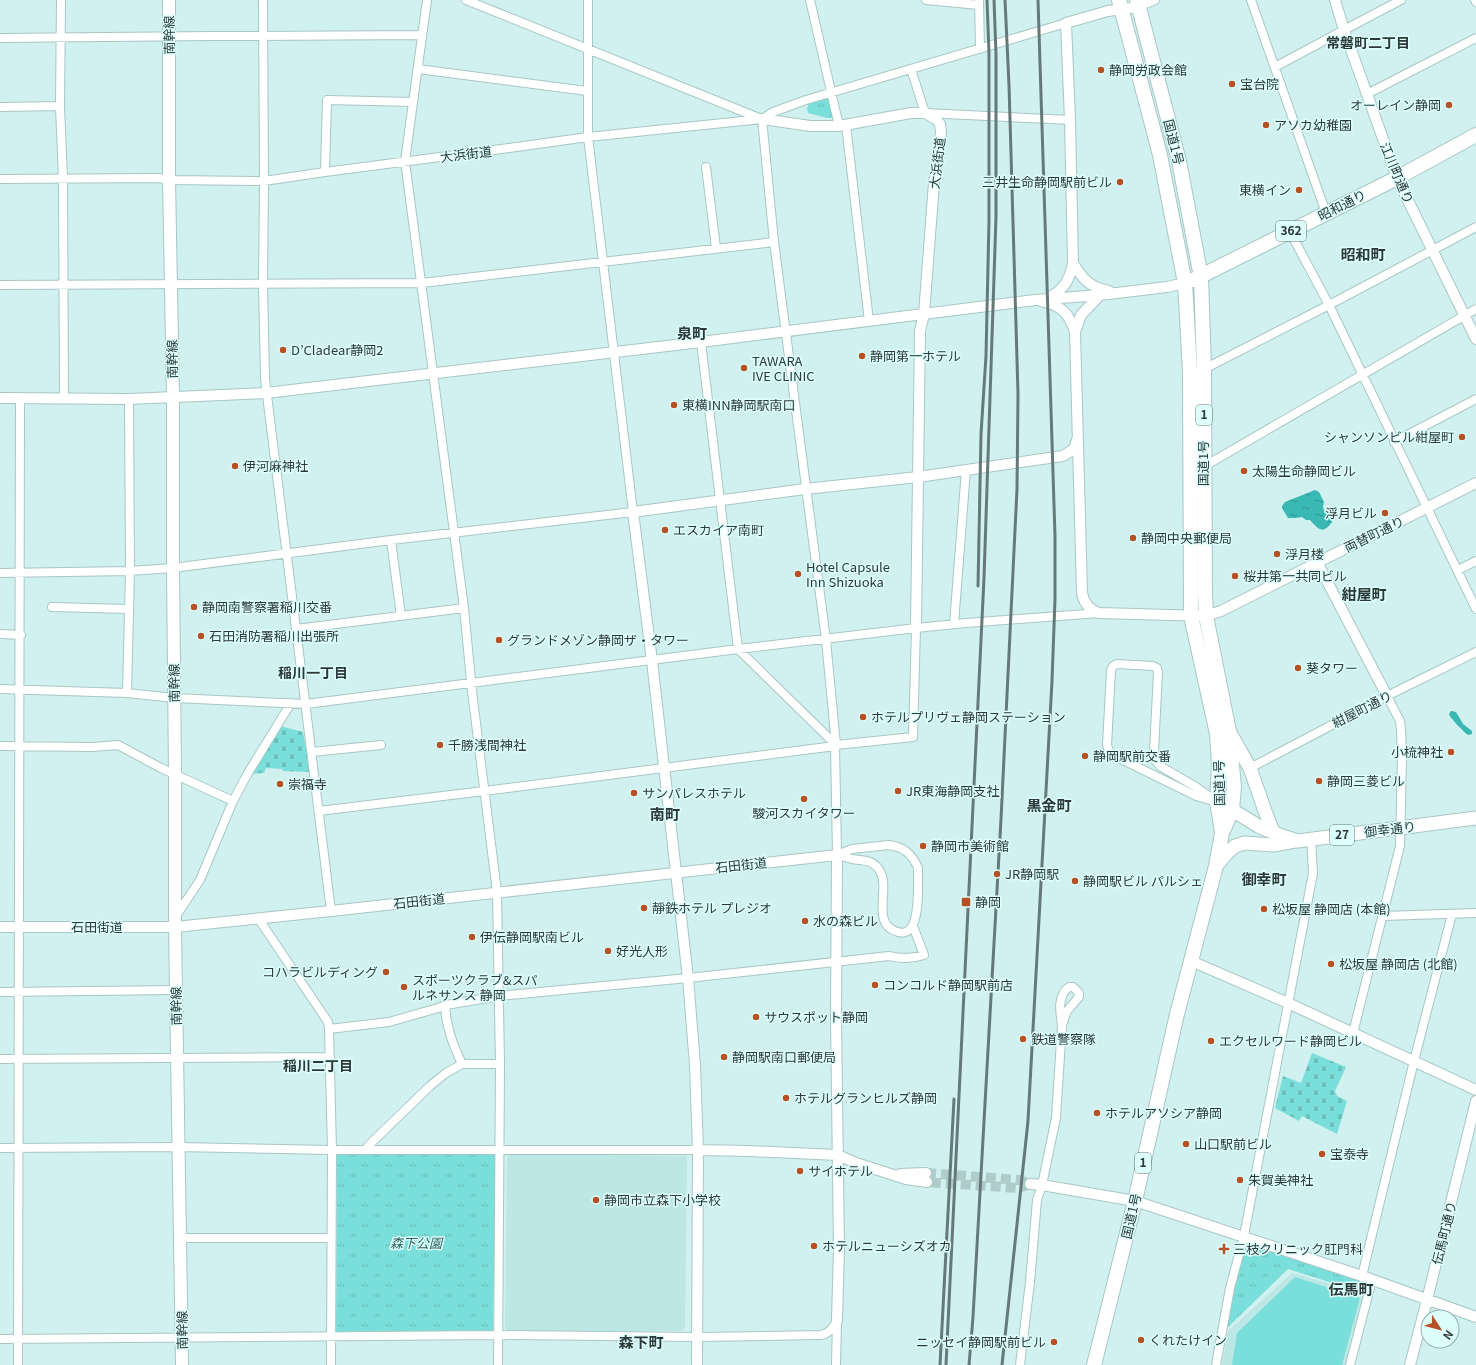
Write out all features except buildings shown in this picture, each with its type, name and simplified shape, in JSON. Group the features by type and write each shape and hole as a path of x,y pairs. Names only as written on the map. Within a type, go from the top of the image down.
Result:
{"highway":[{"name":"国道1号","path":"1094,1365 1135,1201 1177,1014 1216,866 1222,833 1232,810 1234,787 1229,731 1206,616 1204,594 1204,369 1201,277 1179,161 1138,3"},
{"name":"国道1号","path":"1120,4 1160,155 1185,283 1190,372 1191,616 1217,734 1219,764 1217,802 1222,833"},
{"name":"昭和通り","path":"1185,283 1201,277 1290,232 1476,135"}],"main road":[{"name":"南幹線","path":"169,0 173,397 175,921 182,1365"},
{"path":"1229,731 1250,768 1264,811 1273,832"},
{"name":"御幸通り","path":"1217,802 1260,827 1282,836 1305,840 1476,818"},
{"name":"27","path":"1216,866 1235,846 1245,843 1273,845 1305,840"}],"street":[{"path":"61,0 60,106 64,398"},
{"path":"263,0 263,284 266,394 331,911"},
{"path":"428,0 405,161 464,608 471,684 498,892 498,996 500,1064 498,1365"},
{"name":"大浜街道","path":"466,0 762,119 810,126 843,126 892,116 925,113 936,118 940,124 941,133 934,183 924,314 920,331 916,628"},
{"path":"588,0 588,137 613,352 652,661 688,978 695,1065 698,1150 697,1365"},
{"path":"810,0 832,92 843,126 869,321"},
{"path":"926,0 979,2 980,49"},
{"path":"836,1365 839,1249 835,746 826,640 805,489 774,242 762,119 773,112 832,92 1066,23 1120,4 1155,0"},
{"path":"1251,0 1276,67 1326,213"},
{"name":"江川町通り","path":"1335,0 1344,30 1396,178 1433,249 1476,339"},
{"path":"1276,67 1401,0"},
{"path":"1047,299 1060,291 1066,284 1070,276 1073,263 1066,23"},
{"path":"0,38 169,35 422,35"},
{"path":"1367,94 1476,38"},
{"path":"418,69 587,91"},
{"path":"911,69 925,113 1070,120"},
{"path":"325,172 327,100 413,102"},
{"path":"0,107 60,106"},
{"name":"大浜街道","path":"0,179 159,178 170,180 264,181 588,137 762,119"},
{"path":"706,167 716,248"},
{"path":"1204,369 1476,227"},
{"path":"1290,232 1329,305 1476,609"},
{"path":"0,285 422,283 774,242"},
{"path":"1073,263 1077,270 1091,285 1099,289 1118,292"},
{"path":"0,398 129,399 266,394 786,332 1035,300 1100,295 1167,287 1185,283"},
{"path":"1099,613 1086,605 1082,593 1075,332 1081,315 1100,295"},
{"path":"1035,300 1058,307 1067,314 1075,332"},
{"path":"1203,467 1476,309"},
{"path":"701,342 738,649 835,746"},
{"path":"18,1365 21,635 20,398"},
{"path":"127,692 130,571 129,399"},
{"path":"1394,442 1476,399"},
{"path":"0,573 130,571 173,568 454,532 633,512 805,489 918,477 1063,456 1074,449 1078,437"},
{"path":"1063,456 1072,461 1079,471"},
{"path":"954,624 966,470"},
{"name":"両替町通り","path":"1206,616 1221,611 1476,483"},
{"path":"392,540 401,616"},
{"path":"1458,570 1476,561"},
{"path":"1317,562 1400,721 1401,730 1402,757 1400,846 1354,1033"},
{"path":"52,607 129,609"},
{"path":"296,629 464,608"},
{"path":"0,689 127,692 174,698 306,704 738,649 954,624 1038,619 1099,613 1206,616"},
{"path":"319,811 913,737 916,628"},
{"path":"0,634 21,635"},
{"name":"紺屋町通り","path":"1250,768 1387,696 1476,652"},
{"path":"1116,664 1122,664 1153,666 1157,668 1154,743 1156,761 1160,766 1196,787 1217,802 1196,796 1115,756 1109,751 1107,745 1111,670 1113,666 1116,664"},
{"path":"175,921 200,880 233,801 248,773 291,703"},
{"path":"312,752 381,745"},
{"path":"0,746 118,746 175,775 233,801"},
{"path":"1216,1365 1230,1288 1244,1236 1313,873 1305,840"},
{"path":"889,845 906,850 915,861 918,868 916,917 913,926 909,931 903,933 892,929 886,924 883,918 884,882 878,868 867,861 837,855 852,849 889,845"},
{"name":"石田街道","path":"0,927 19,928 258,918 837,855"},
{"path":"1383,916 1476,913"},
{"path":"1362,1276 1414,1061 1452,914"},
{"path":"258,918 328,1022 332,1150 330,1238 331,1365"},
{"path":"329,1029 389,1022 444,1006 498,996 688,978 889,956 902,959 914,958 924,955 913,926"},
{"path":"1191,961 1288,1003 1476,1090"},
{"path":"0,992 176,990"},
{"path":"444,1006 450,1038 462,1064"},
{"path":"1020,1365 1030,1282 1030,1267 1037,1200 1042,1185 1056,1118 1062,1025"},
{"path":"0,1059 330,1057"},
{"path":"365,1150 430,1086 446,1073 462,1064 500,1064"},
{"name":"伝馬町通り","path":"1410,1365 1476,1101"},
{"path":"0,1148 178,1147 332,1150 499,1149 749,1151 838,1155 856,1163 892,1174 926,1177"},
{"path":"1030,1184 1135,1201 1362,1276 1476,1317"},
{"path":"181,1238 330,1238"},
{"path":"1350,1365 1372,1280"},
{"path":"0,1339 497,1335 697,1337 821,1335 828,1333 833,1328 837,1320"}],"shaded area":[{"name":"静岡市立森下小学校","path":"510,1154 687,1156 685,1327 682,1331 508,1331 505,1328 507,1157"},
{"path":"1292,1273 1359,1292 1364,1298 1346,1365 1222,1365 1228,1331"}],"green space":[{"path":"830,96 835,118 827,118 808,113 807,108 809,104"},
{"path":"280,726 303,732 310,772 283,771 282,769 266,768 264,773 252,774 255,767"},
{"path":"1312,1053 1346,1067 1335,1091 1337,1096 1347,1101 1337,1134 1302,1116 1299,1121 1275,1108 1283,1076 1301,1083"},
{"name":"森下公園","path":"337,1154 496,1155 493,1331 336,1332"},
{"path":"1244,1236 1367,1282 1364,1293 1288,1269 1227,1328"},
{"path":"1295,1277 1360,1298 1342,1365 1232,1365 1237,1333"}],"water":[{"path":"1315,490 1319,492 1324,502 1324,510 1332,522 1329,526 1323,529 1318,528 1310,520 1306,520 1302,517 1288,518 1282,508 1285,502"},
{"path":"1451,711 1456,712 1463,724 1472,731 1472,734 1468,735 1457,725 1449,714"}],"tunnel":[{"path":"926,1173 1019,1180 1030,1184 1018,1188 927,1182"}],"railway":[{"path":"978,586 981,434 986,356 989,220 989,53 987,0"},
{"path":"946,1365 984,578 996,217 996,54 994,0"},
{"path":"969,1365 1001,819 1017,489 1018,394 1005,0"},
{"path":"1002,1365 1028,1121 1052,681 1055,599 1055,536 1038,0"},
{"path":"940,1365 954,1099"}],"place":[{"name":"静岡労政会館","path":"1101,70"},
{"name":"宝台院","path":"1232,84"},
{"name":"オーレイン静岡","path":"1449,105"},
{"name":"アソカ幼稚園","path":"1266,125"},
{"name":"三井生命静岡駅前ビル","path":"1120,182"},
{"name":"東横イン","path":"1299,190"},
{"name":"D’Cladear静岡2","path":"283,350"},
{"name":"静岡第一ホテル","path":"862,356"},
{"name":"TAWARA IVE CLINIC","path":"744,368"},
{"name":"東横INN静岡駅南口","path":"674,405"},
{"name":"シャンソンビル紺屋町","path":"1462,437"},
{"name":"伊河麻神社","path":"235,466"},
{"name":"太陽生命静岡ビル","path":"1244,471"},
{"name":"浮月ビル","path":"1385,513"},
{"name":"エスカイア南町","path":"665,530"},
{"name":"静岡中央郵便局","path":"1133,538"},
{"name":"浮月楼","path":"1277,554"},
{"name":"Hotel Capsule Inn Shizuoka","path":"798,574"},
{"name":"桜井第一共同ビル","path":"1235,576"},
{"name":"静岡南警察署稲川交番","path":"194,607"},
{"name":"石田消防署稲川出張所","path":"201,636"},
{"name":"グランドメゾン静岡ザ・タワー","path":"499,640"},
{"name":"葵タワー","path":"1298,668"},
{"name":"ホテルプリヴェ静岡ステーション","path":"863,717"},
{"name":"千勝浅間神社","path":"440,745"},
{"name":"小梳神社","path":"1451,752"},
{"name":"静岡駅前交番","path":"1085,756"},
{"name":"静岡三菱ビル","path":"1319,781"},
{"name":"崇福寺","path":"280,784"},
{"name":"JR東海静岡支社","path":"898,791"},
{"name":"サンパレスホテル","path":"634,793"},
{"name":"駿河スカイタワー","path":"804,799"},
{"name":"静岡市美術館","path":"923,846"},
{"name":"JR静岡駅","path":"997,874"},
{"name":"静岡駅ビル パルシェ","path":"1075,881"},
{"name":"静岡","path":"966,902"},
{"name":"靜鉄ホテル プレジオ","path":"644,908"},
{"name":"松坂屋 静岡店 (本館)","path":"1264,909"},
{"name":"水の森ビル","path":"805,921"},
{"name":"伊伝静岡駅南ビル","path":"472,937"},
{"name":"好光人形","path":"608,951"},
{"name":"松坂屋 静岡店 (北館)","path":"1331,964"},
{"name":"コハラビルディング","path":"386,972"},
{"name":"コンコルド静岡駅前店","path":"875,985"},
{"name":"スポーツクラブ&スパ ルネサンス 静岡","path":"404,987"},
{"name":"サウスポット静岡","path":"756,1017"},
{"name":"鉄道警察隊","path":"1023,1039"},
{"name":"エクセルワード静岡ビル","path":"1211,1041"},
{"name":"静岡駅南口郵便局","path":"724,1057"},
{"name":"ホテルグランヒルズ静岡","path":"786,1098"},
{"name":"ホテルアソシア静岡","path":"1097,1113"},
{"name":"山口駅前ビル","path":"1186,1144"},
{"name":"宝泰寺","path":"1322,1154"},
{"name":"サイホテル","path":"800,1171"},
{"name":"朱賀美神社","path":"1240,1180"},
{"name":"静岡市立森下小学校","path":"596,1200"},
{"name":"ホテルニューシズオカ","path":"814,1246"},
{"name":"三枝クリニック肛門科","path":"1224,1249"},
{"name":"くれたけイン","path":"1141,1340"},
{"name":"ニッセイ静岡駅前ビル","path":"1054,1342"}],"district":[{"name":"常磐町二丁目","path":"1368,43"},
{"name":"昭和町","path":"1363,255"},
{"name":"泉町","path":"692,334"},
{"name":"紺屋町","path":"1364,595"},
{"name":"稲川一丁目","path":"313,673"},
{"name":"黒金町","path":"1049,806"},
{"name":"南町","path":"665,815"},
{"name":"御幸町","path":"1264,880"},
{"name":"稲川二丁目","path":"318,1066"},
{"name":"伝馬町","path":"1351,1290"},
{"name":"森下町","path":"641,1343"}]}
